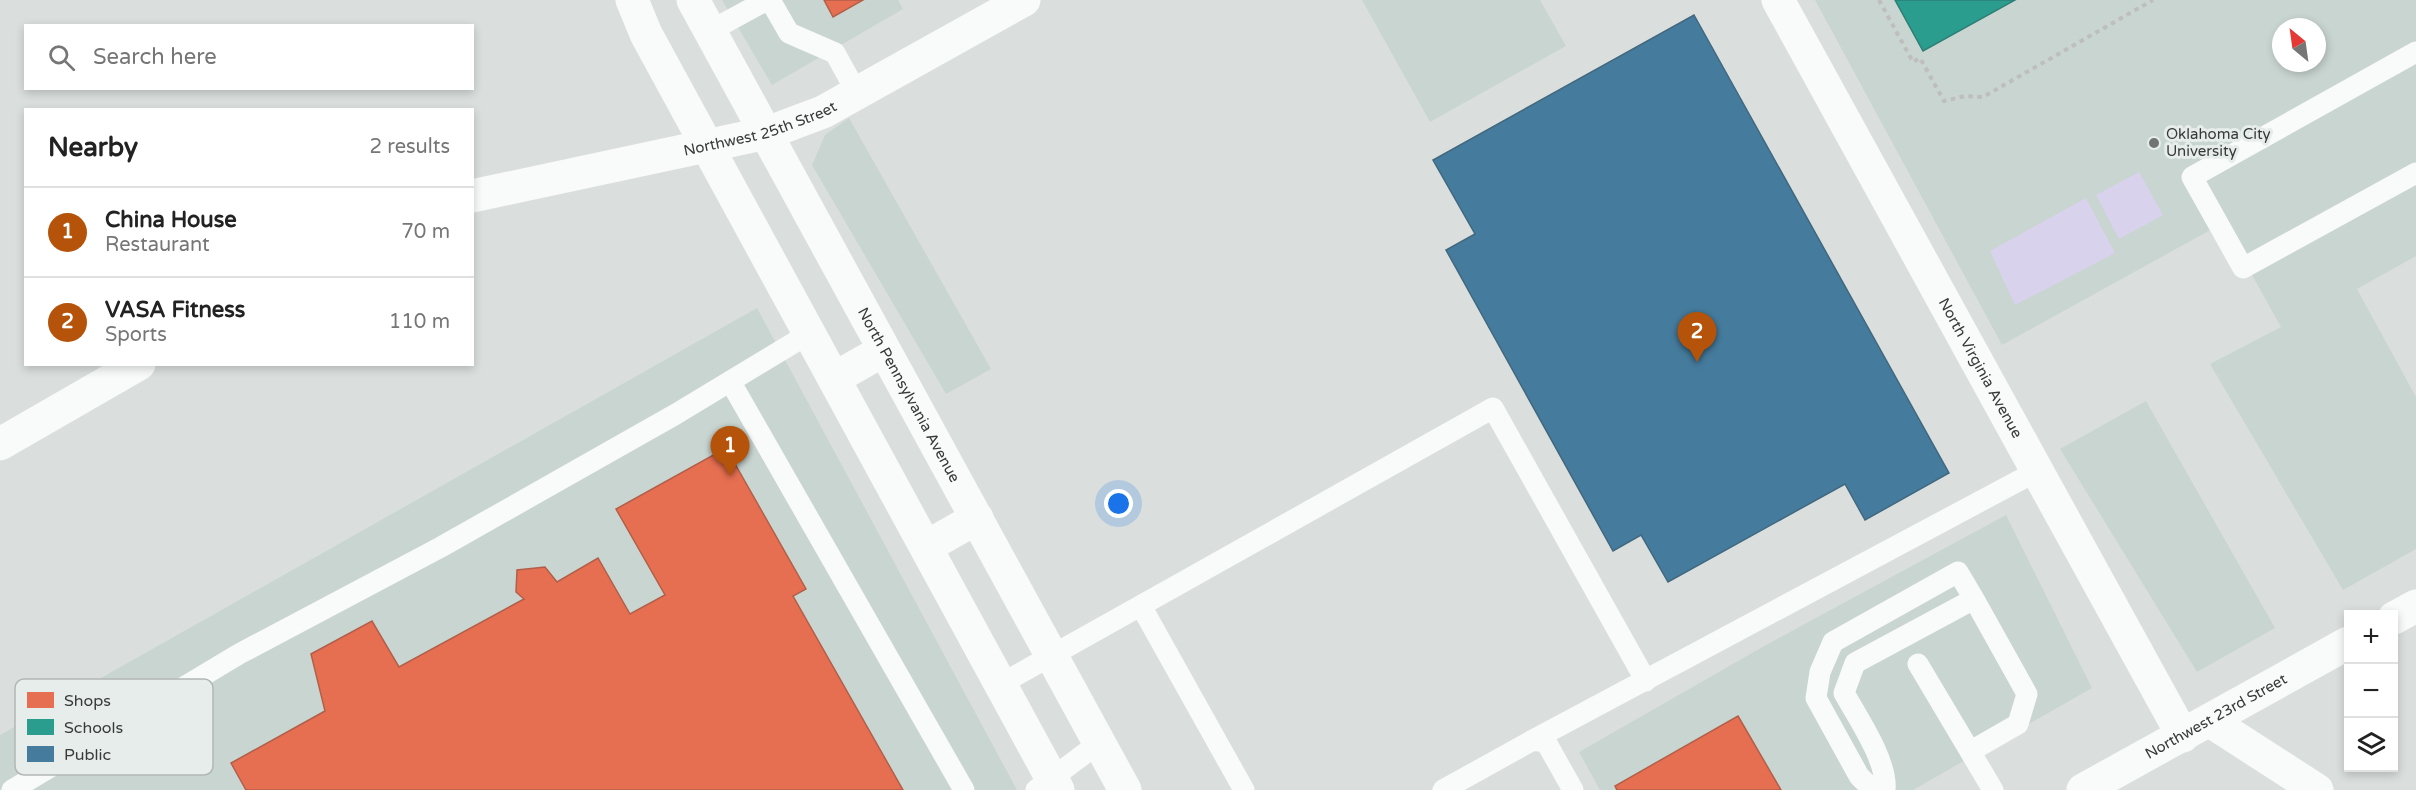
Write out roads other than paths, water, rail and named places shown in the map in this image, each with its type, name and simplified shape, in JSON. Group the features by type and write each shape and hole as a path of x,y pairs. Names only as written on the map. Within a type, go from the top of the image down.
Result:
{"main road":[{"path":"632,0 646,34 1001,684 1048,787"},
{"name":"North Pennsylvania Avenue","path":"693,0 1125,790"},
{"name":"Northwest 25th Street","path":"474,196 656,158 706,144 766,133 824,112 1024,0"},
{"name":"North Virginia Avenue","path":"1778,0 2037,471 2196,728 2318,790"},
{"path":"835,378 884,350"},
{"path":"0,444 136,366"},
{"path":"926,547 977,518"},
{"path":"2398,616 2416,606"},
{"name":"Northwest 23rd Street","path":"2083,790 2344,646"}],"lane":[{"path":"710,31 769,0 789,33 835,53 857,93"},
{"path":"2416,52 2192,177 2243,268 2416,172"},
{"path":"197,679 239,654 441,547 810,333"},
{"path":"730,381 964,790"},
{"path":"1001,684 1493,408 1646,681"},
{"path":"1443,790 2037,471"},
{"path":"1873,790 1859,776 1816,698 1821,672 1833,642 1958,572 2027,694 2018,724 1971,751"},
{"path":"1885,790 1886,778 1881,764 1845,693 1854,663 1974,599"},
{"path":"1141,606 1244,790"},
{"path":"1918,664 1993,790"},
{"path":"1533,740 1546,742 1573,790"},
{"path":"1048,787 1099,743"},
{"path":"12,790 37,775"}],"place":[{"name":"Oklahoma City University","path":"2154,143"},
{"name":"VASA Fitness","path":"1697,362"},
{"name":"China House","path":"730,476"}]}
